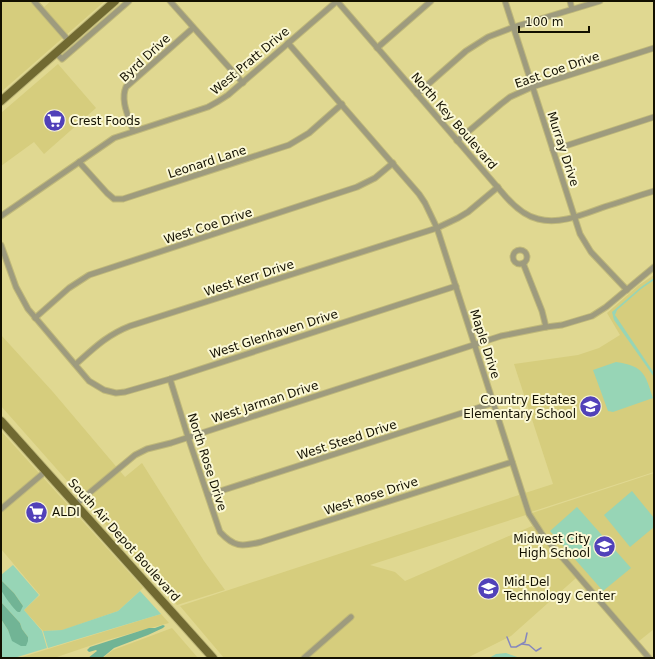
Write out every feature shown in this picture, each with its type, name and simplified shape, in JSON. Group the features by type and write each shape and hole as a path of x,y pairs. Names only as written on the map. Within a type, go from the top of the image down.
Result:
{"main road":[{"path":"1,100 115,1"},
{"name":"South Air Depot Boulevard","path":"1,421 213,658"}],"street":[{"path":"34,1 69,41"},
{"path":"56,53 62,59 129,1"},
{"path":"170,1 243,83"},
{"name":"North Key Boulevard","path":"337,1 457,141 517,208 525,214 538,219 561,220 654,191"},
{"name":"West Pratt Drive","path":"1,216 114,138 208,107 217,102 243,83 337,1"},
{"path":"377,48 431,1"},
{"name":"Murray Drive","path":"505,1 580,234 591,252 626,290"},
{"path":"570,1 572,9"},
{"path":"417,94 466,51 488,37 600,1"},
{"name":"Byrd Drive","path":"133,131 124,103 123,94 126,87 193,28"},
{"name":"Maple Drive","path":"288,43 342,104 425,203 437,228 529,514 537,527 649,658"},
{"name":"East Coe Drive","path":"457,141 510,97 532,87 654,48"},
{"name":"Leonard Lane","path":"79,162 114,199 123,199 289,145 309,133 342,104"},
{"path":"553,150 654,117"},
{"name":"West Coe Drive","path":"36,318 74,285 89,275 357,187 375,178 393,164"},
{"name":"West Kerr Drive","path":"76,364 113,333 437,228 468,212 498,187"},
{"path":"1,245 16,287 28,309 76,364"},
{"path":"523,263 542,311 546,327"},
{"name":"West Jarman Drive","path":"76,504 135,455 147,449 501,336 562,325 592,316 606,307 654,267"},
{"name":"West Glenhaven Drive","path":"76,364 89,380 98,387 116,393 125,392 170,379 456,286"},
{"name":"North Rose Drive","path":"170,379 220,532 236,545"},
{"name":"West Steed Drive","path":"208,495 493,403"},
{"name":"West Rose Drive","path":"236,545 246,546 261,542 512,462"},
{"path":"1,509 46,471"},
{"path":"304,658 351,617"}],"shaded area":[{"path":"1,1 39,1 44,7 51,1 105,1 1,92"},
{"path":"58,64 96,108 44,154 34,142 1,166 1,113"},
{"name":"Country Estates Elementary School","path":"654,275 654,472 531,512 525,493 553,484 514,364 578,355 599,348 620,335 607,313 639,285"},
{"path":"1,335 53,392 125,477 142,463 204,561 225,590 177,605 1,406"},
{"path":"1,431 143,588 118,611 63,630 43,631 24,610 40,595 1,549"},
{"name":"Midwest City High School","path":"654,473 654,629 639,641 577,570 537,522 532,513"},
{"path":"519,495 526,515 370,565 395,572 405,581 532,526 576,578 511,636 467,658 224,658 180,606"},
{"path":"161,614 169,623 107,640 54,658 19,658"},
{"path":"172,628 198,658 103,658 113,650"}],"green space":[{"path":"654,278 654,280 617,310 615,315 654,373 654,377 614,320 612,312"},
{"path":"616,362 632,366 642,372 648,383 653,398 613,412 608,411 593,370"},
{"path":"632,491 654,518 654,527 630,547 604,515"},
{"path":"577,507 631,568 603,591 550,531"},
{"path":"13,565 39,595 24,610 42,631 47,648 14,658 1,658 1,619 13,641 28,637 22,629 20,623 1,602 1,589 9,600 10,604 23,606 14,593 1,580 1,575"},
{"path":"1,580 14,593 23,606 20,612 14,608 2,592"},
{"path":"140,591 161,614 48,648 43,631 62,630 118,611"},
{"path":"1,602 20,623 22,629 28,637 26,646 21,646 12,641 8,630 1,619"},
{"path":"163,625 165,626 163,628 114,648 102,658 88,658 97,651 89,652 87,650 90,647"},
{"path":"506,653 520,658 489,658 496,654"}],"waterway":[{"path":"507,637 511,647 516,647 525,642 527,633"},
{"path":"522,644 529,645 536,651 541,648"}],"place":[{"name":"Crest Foods","path":"54,121"},
{"name":"Country Estates Elementary School","path":"591,407"},
{"name":"ALDI","path":"37,512"},
{"name":"Midwest City High School","path":"605,546"},
{"name":"Mid-Del Technology Center","path":"488,589"}]}
